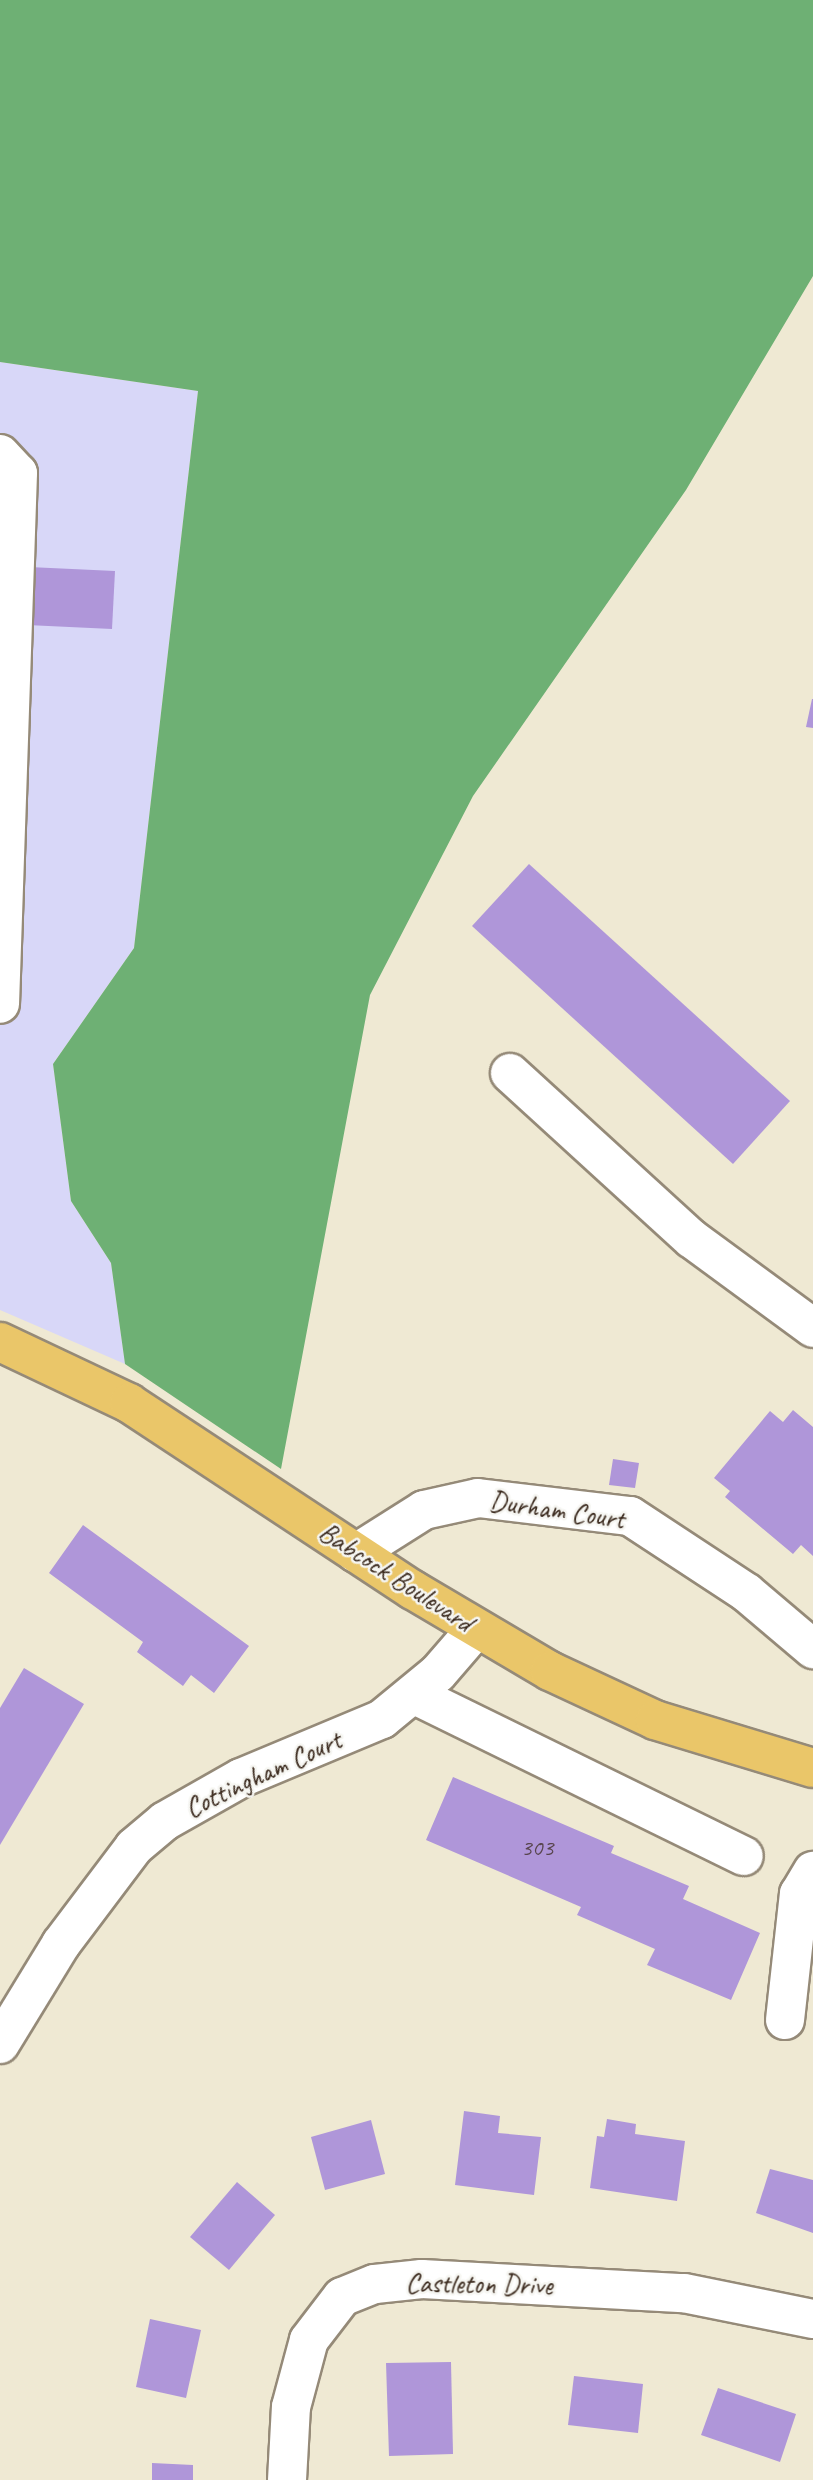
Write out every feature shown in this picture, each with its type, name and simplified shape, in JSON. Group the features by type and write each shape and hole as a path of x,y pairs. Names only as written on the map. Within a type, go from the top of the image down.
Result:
{"main road":[{"name":"Babcock Boulevard","path":"0,1342 129,1403 476,1629 655,1720 813,1768"}],"street":[{"path":"0,454 18,473 1,868 3,954 0,1004"},
{"path":"510,1073 692,1239 813,1328"},
{"name":"Durham Court","path":"356,1553 424,1510 478,1498 630,1516 747,1593 813,1649"},
{"name":"Cottingham Court","path":"0,2044 108,1874 145,1838 231,1783 382,1719 415,1696 476,1629"},
{"path":"415,1696 744,1856"},
{"path":"785,2020 799,1894 813,1871"},
{"name":"Castleton Drive","path":"287,2480 291,2407 309,2340 342,2297 375,2284 422,2278 684,2293 813,2319"}],"shaded area":[{"path":"0,362 198,391 134,948 53,1064 71,1201 111,1263 125,1364 0,1310"}],"green space":[{"path":"0,0 813,0 813,276 686,490 473,796 370,995 281,1469 125,1364 111,1263 71,1201 53,1064 134,948 198,391 0,362"}],"building":[{"path":"29,567 115,571 112,629 27,625"},
{"path":"813,699 813,728 806,727"},
{"path":"529,864 790,1101 733,1164 472,926"},
{"path":"793,1410 813,1427 813,1556 801,1545 793,1554 725,1497 730,1491 714,1478 770,1411 783,1422"},
{"path":"613,1459 639,1463 635,1488 609,1485"},
{"path":"83,1525 249,1646 214,1693 191,1675 183,1686 137,1652 143,1642 49,1573"},
{"path":"24,1668 84,1704 0,1845 0,1708"},
{"path":"453,1777 614,1846 611,1853 689,1886 683,1899 760,1933 731,2000 647,1965 655,1949 577,1915 581,1907 426,1840"},
{"path":"464,2111 500,2116 498,2133 541,2137 534,2195 455,2185"},
{"path":"607,2119 636,2124 635,2134 685,2141 677,2201 590,2188 597,2136 604,2137"},
{"path":"371,2120 385,2174 325,2190 311,2137"},
{"path":"770,2169 813,2180 813,2233 756,2213"},
{"path":"237,2182 275,2215 229,2270 190,2237"},
{"path":"150,2319 201,2330 186,2398 136,2387"},
{"path":"451,2362 453,2454 389,2456 386,2363"},
{"path":"574,2376 643,2384 638,2433 568,2425"},
{"path":"718,2388 796,2414 780,2462 701,2435"},
{"path":"152,2463 193,2465 193,2480 152,2480"}]}
